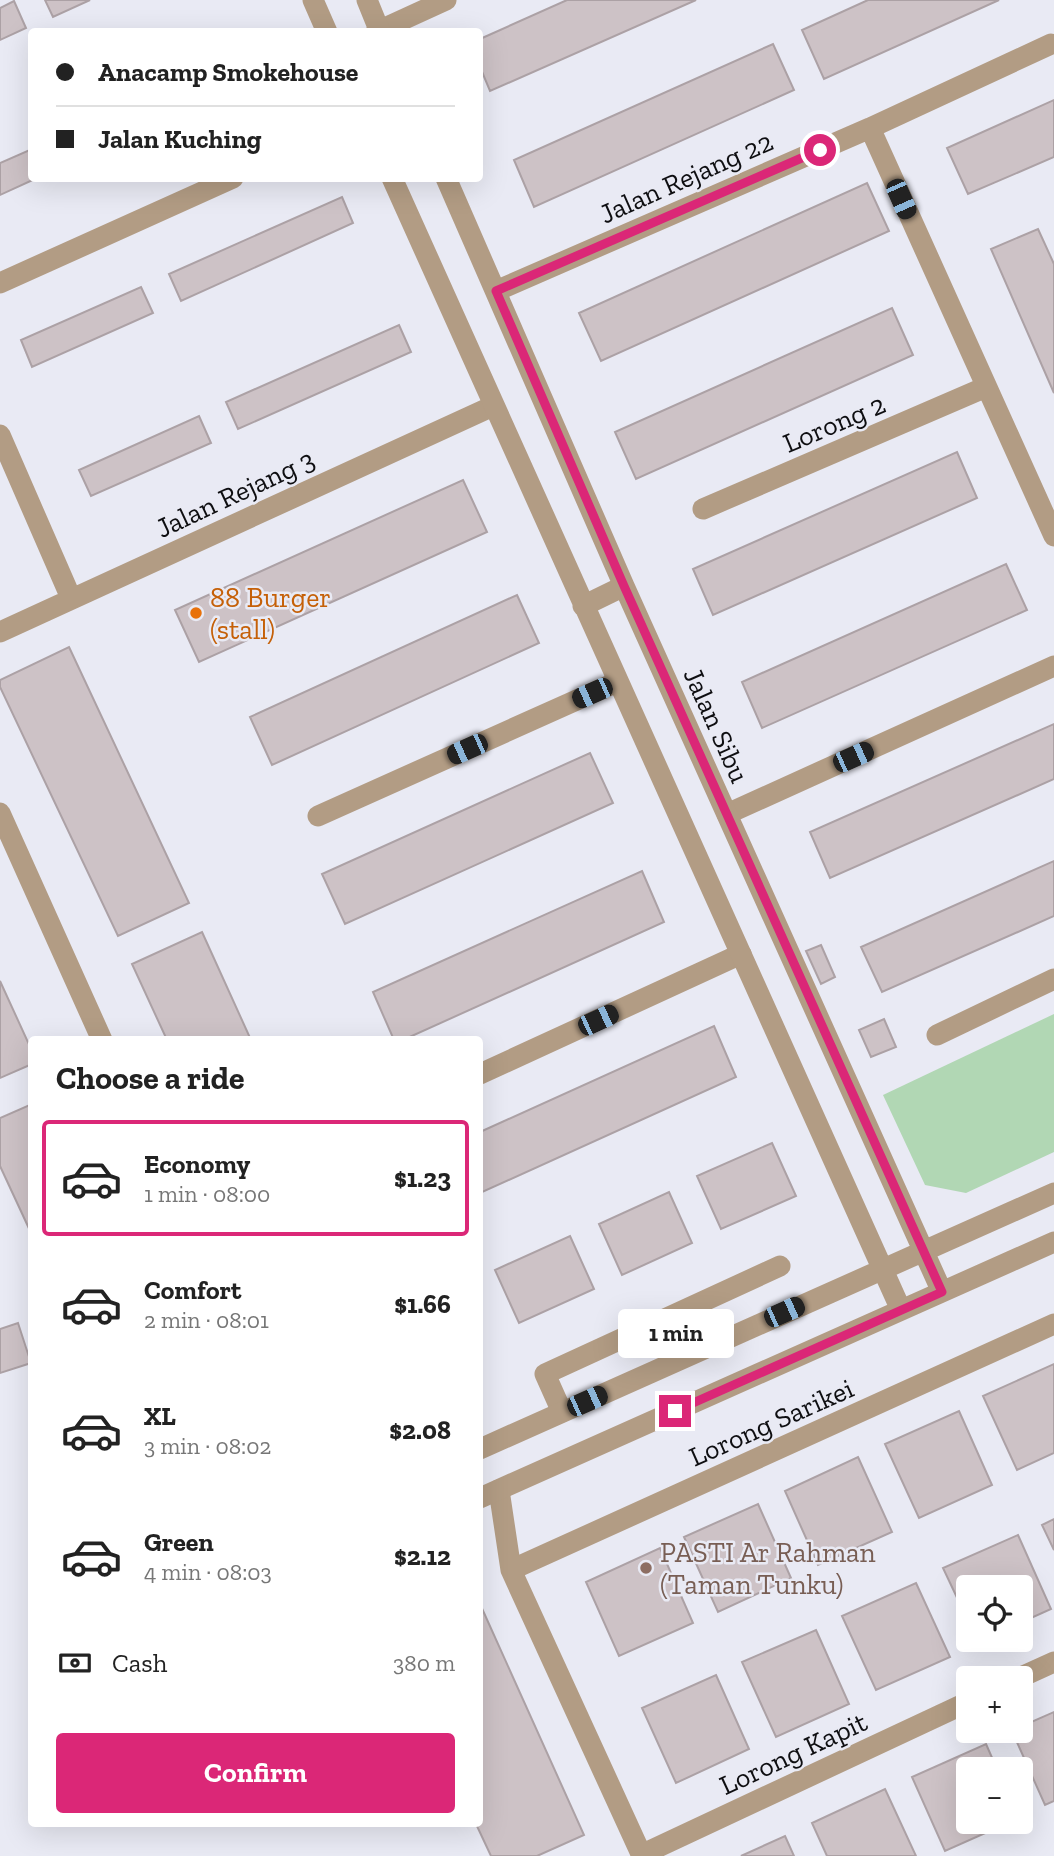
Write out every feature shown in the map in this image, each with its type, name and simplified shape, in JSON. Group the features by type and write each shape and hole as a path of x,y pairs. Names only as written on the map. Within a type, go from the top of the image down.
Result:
{"street":[{"path":"313,0 325,28"},
{"path":"367,0 378,28"},
{"path":"385,28 446,0"},
{"name":"Jalan Rejang 22","path":"496,291 870,128 1051,44"},
{"path":"870,128 1054,536"},
{"path":"0,283 224,182"},
{"path":"394,182 901,1310"},
{"name":"Jalan Sibu","path":"448,182 624,586 942,1292"},
{"name":"Lorong 2","path":"703,509 986,387"},
{"name":"Jalan Rejang 3","path":"0,632 493,406"},
{"path":"0,435 71,598"},
{"path":"583,606 624,586"},
{"path":"727,814 1054,666"},
{"path":"318,816 617,682"},
{"path":"0,813 100,1036"},
{"path":"483,1073 741,954"},
{"path":"937,1035 1054,979"},
{"path":"483,1448 1054,1193"},
{"path":"642,1855 511,1570 489,1494 1054,1242"},
{"path":"562,1412 545,1374 780,1266"},
{"name":"Lorong Sarikei","path":"511,1570 1054,1324"},
{"path":"1033,1671 1054,1662"},
{"name":"Lorong Kapit","path":"642,1855 956,1708"}],"green space":[{"path":"1054,1014 1054,1152 966,1193 925,1185 883,1095"}],"building":[{"path":"45,0 90,0 53,17"},
{"path":"567,0 696,0 490,91 483,74 483,38"},
{"path":"868,0 999,0 824,79 802,30"},
{"path":"14,1 26,28 0,40 0,8"},
{"path":"773,44 794,90 534,207 514,160"},
{"path":"1054,100 1054,157 968,194 947,148"},
{"path":"28,151 28,182 0,195 0,163"},
{"path":"867,183 889,231 601,361 579,313"},
{"path":"342,197 353,223 181,301 169,274"},
{"path":"1038,229 1054,264 1054,393 991,249"},
{"path":"141,287 153,313 32,367 21,340"},
{"path":"892,308 913,355 636,479 615,432"},
{"path":"399,325 411,352 238,429 226,402"},
{"path":"199,416 211,443 91,496 79,470"},
{"path":"957,452 977,498 713,615 693,569"},
{"path":"463,480 487,532 199,662 175,610"},
{"path":"1006,564 1027,610 762,728 742,682"},
{"path":"517,595 539,643 272,765 250,717"},
{"path":"69,647 189,903 118,936 0,687 0,680"},
{"path":"1054,724 1054,779 830,878 810,832"},
{"path":"590,753 613,803 345,924 322,874"},
{"path":"1054,861 1054,916 882,992 861,947"},
{"path":"642,871 664,922 412,1036 392,1036 373,992"},
{"path":"202,932 249,1036 165,1036 132,964"},
{"path":"821,945 835,977 821,984 806,951"},
{"path":"0,981 28,1042 28,1066 0,1078"},
{"path":"884,1019 896,1047 871,1057 859,1030"},
{"path":"714,1026 736,1077 483,1192 483,1131"},
{"path":"28,1106 28,1226 0,1166 0,1118"},
{"path":"772,1143 796,1196 721,1229 697,1176"},
{"path":"669,1192 692,1243 622,1275 599,1224"},
{"path":"570,1236 594,1289 519,1323 495,1270"},
{"path":"18,1323 28,1354 28,1364 0,1373 0,1329"},
{"path":"1054,1364 1054,1453 1017,1470 983,1396"},
{"path":"959,1411 992,1485 919,1518 885,1444"},
{"path":"858,1457 892,1532 818,1565 785,1491"},
{"path":"758,1504 791,1578 718,1612 684,1537"},
{"path":"1054,1519 1054,1550 1042,1525"},
{"path":"1018,1535 1051,1609 1033,1617 1033,1575 956,1575 956,1596 943,1568"},
{"path":"660,1548 693,1623 619,1656 586,1582"},
{"path":"916,1583 950,1657 876,1690 842,1616"},
{"path":"483,1611 584,1835 537,1856 491,1856 477,1827 483,1827"},
{"path":"816,1630 849,1704 776,1737 742,1662"},
{"path":"716,1675 749,1749 676,1783 642,1708"},
{"path":"1054,1712 1054,1801 1045,1805 1033,1778 1033,1757 1024,1757 1017,1743 1033,1743 1033,1721"},
{"path":"986,1744 992,1757 957,1757"},
{"path":"956,1757 956,1834 983,1834 945,1851 912,1777"},
{"path":"885,1789 916,1856 827,1856 812,1823"},
{"path":"785,1836 794,1856 741,1856"}],"place":[{"name":"88 Burger (stall)","path":"196,613"},
{"name":"PASTI Ar Rahman (Taman Tunku)","path":"646,1568"}],"route":[{"path":"675,1411 942,1292 624,586 496,291 820,150"}]}
